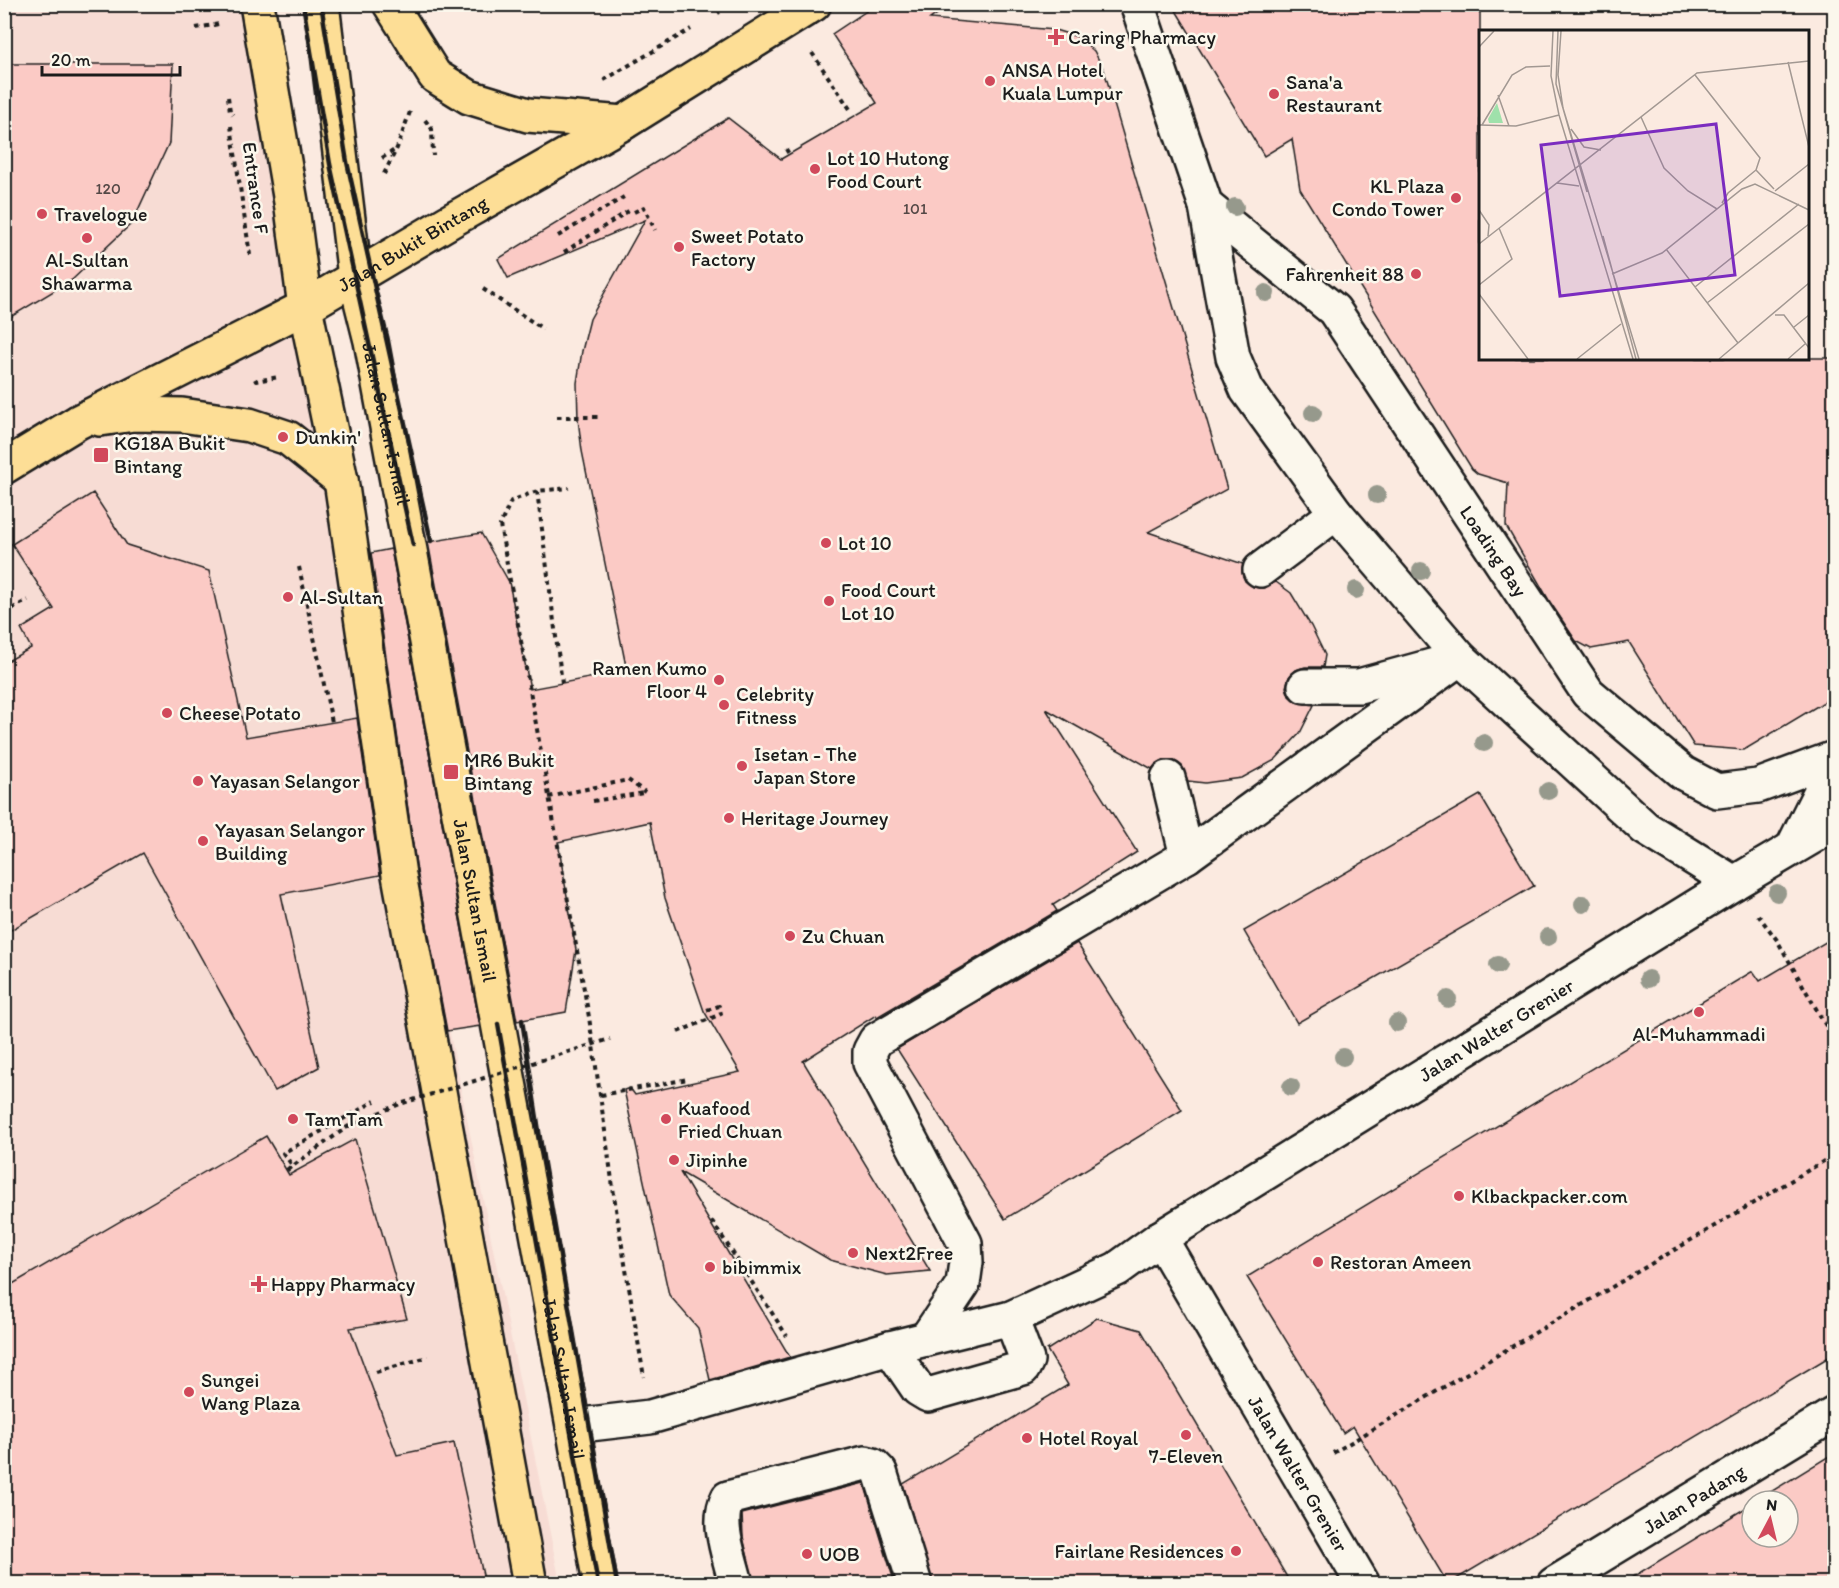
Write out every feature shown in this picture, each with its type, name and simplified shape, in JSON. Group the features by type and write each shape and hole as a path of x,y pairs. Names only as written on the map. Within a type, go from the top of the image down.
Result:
{"main road":[{"path":"257,4 305,307 341,480 399,875 530,1584"},
{"name":"Jalan Sultan Ismail","path":"322,4 355,277 371,342 573,1426 600,1584"},
{"path":"390,4 435,75 469,97 528,115 624,123"},
{"name":"Jalan Bukit Bintang","path":"4,467 78,422 305,307 452,220 624,123 814,4"},
{"path":"78,422 134,414 182,415 249,425 288,438 341,480"}],"street":[{"path":"1137,4 1206,206 1233,357 1247,390 1336,513 1460,658 1645,828 1734,883"},
{"name":"Loading Bay","path":"1206,206 1334,310 1588,693 1683,773 1717,791 1758,786 1834,758"},
{"path":"1260,570 1336,513"},
{"path":"1305,686 1359,686 1460,658"},
{"path":"926,1339 963,1284 966,1262 965,1243 870,1063 870,1051 876,1040 1187,856 1460,658"},
{"path":"1793,848 1834,768"},
{"path":"1168,778 1187,856"},
{"name":"Jalan Walter Grenier","path":"573,1426 651,1417 890,1348 1011,1318 1118,1269 1160,1238 1734,883 1834,824"},
{"name":"Jalan Walter Grenier","path":"1160,1238 1363,1584"},
{"path":"890,1348 918,1389 928,1395 1023,1368 1027,1360 1011,1318"},
{"name":"Jalan Padang","path":"1554,1584 1834,1414"},
{"path":"736,1584 722,1523 723,1508 728,1498 865,1463 873,1465 880,1472 915,1584"}],"path":[{"path":"710,18 720,12 716,4"},
{"path":"638,60 700,24"},
{"path":"812,52 850,109"},
{"path":"382,180 397,148 412,104 432,129 433,156"},
{"name":"Entrance F","path":"231,126 250,255"},
{"path":"786,148 789,154"},
{"path":"558,236 624,197"},
{"path":"564,252 632,211 644,207 655,230"},
{"path":"483,288 543,329"},
{"path":"556,417 598,417"},
{"path":"569,488 537,491 511,501 500,525 589,1017 617,1216 645,1381"},
{"path":"537,491 562,683"},
{"path":"4,560 10,556"},
{"path":"299,567 332,722"},
{"path":"4,613 28,600"},
{"path":"549,797 628,780 645,792 593,801"},
{"path":"1777,940 1834,1040"},
{"path":"678,1032 721,1014 719,1006 704,1011"},
{"path":"375,1101 284,1153 292,1165 287,1170 350,1125 400,1104 610,1039"},
{"path":"600,1095 688,1078"},
{"path":"1299,1473 1834,1155"},
{"path":"712,1221 788,1338"},
{"path":"376,1372 428,1357"}],"shaded area":[{"path":"5,5 244,5 560,1583 5,1584"}],"building":[{"path":"877,4 952,4 930,19 1055,30 1078,37 1094,51 1104,70 1227,489 1148,532 1243,564 1242,573 1245,581 1253,587 1263,588 1276,582 1291,593 1325,655 1323,667 1305,667 1296,670 1289,677 1286,687 1289,696 1296,702 1314,705 1300,733 1275,760 1242,778 1205,783 1188,781 1182,766 1173,760 1163,760 1152,769 1046,709 1137,852 1053,905 1057,911 877,1017 876,1015 803,1061 930,1271 887,1275 830,1260 680,1172 790,1357 710,1380 698,1328 669,1295 624,1090 630,1088 635,1095 740,1072 704,1011 665,898 650,822 558,842 576,950 566,1012 517,1021 428,542 481,533 509,582 530,689 627,671 582,451 577,383 590,319 645,220 508,278 498,259 728,118 781,159 877,103 832,34"},
{"name":"Fahrenheit 88","path":"1172,4 1480,4 1479,360 1809,360 1809,358 1834,358 1834,696 1744,750 1694,746 1629,642 1591,649 1576,641 1550,602 1506,526 1508,483 1478,474 1472,469 1300,189 1292,139 1264,156"},
{"path":"4,64 173,64 169,143 132,223 72,280 4,321"},
{"path":"93,493 127,545 209,571 246,737 357,718 380,875 281,894 319,1067 275,1091 143,853 4,934 4,663 31,648 21,629 54,609 12,544"},
{"path":"391,549 480,1026 447,1031 417,872 371,553"},
{"path":"1480,795 1534,886 1297,1023 1244,931"},
{"path":"1834,937 1834,1354 1448,1584 1353,1426 1343,1433 1247,1277 1753,971 1760,981"},
{"path":"1077,943 1182,1110 1005,1219 897,1049"},
{"name":"Sungei Wang Plaza","path":"266,1136 289,1175 355,1139 407,1319 350,1328 397,1455 454,1443 485,1584 4,1584 4,1289"},
{"name":"Hotel Royal","path":"1097,1318 1141,1330 1291,1584 933,1584 903,1484 1068,1385 1047,1350"},
{"path":"1834,1453 1834,1584 1621,1584 1740,1511 1740,1549 1800,1549 1800,1489 1776,1489"},
{"path":"864,1483 895,1584 754,1584 743,1537 742,1514"}],"railway":[{"path":"303,4 330,164 413,545"},
{"path":"321,4 347,162 431,541"},
{"path":"522,1020 544,1164 617,1584"},
{"path":"498,1024 598,1584"}],"place":[{"name":"Caring Pharmacy","path":"1056,37"},
{"name":"ANSA Hotel Kuala Lumpur","path":"990,81"},
{"name":"Sana'a Restaurant","path":"1274,94"},
{"name":"Lot 10 Hutong Food Court","path":"815,169"},
{"name":"KL Plaza Condo Tower","path":"1456,198"},
{"name":"Travelogue","path":"42,214"},
{"name":"Al-Sultan Shawarma","path":"87,238"},
{"name":"Sweet Potato Factory","path":"679,247"},
{"name":"Fahrenheit 88","path":"1416,274"},
{"name":"Dunkin'","path":"283,437"},
{"name":"KG18A Bukit Bintang","path":"101,455"},
{"name":"Lot 10","path":"826,543"},
{"name":"Al-Sultan","path":"288,597"},
{"name":"Food Court Lot 10","path":"829,601"},
{"name":"Ramen Kumo Floor 4","path":"719,680"},
{"name":"Celebrity Fitness","path":"724,705"},
{"name":"Cheese Potato","path":"167,713"},
{"name":"Isetan - The Japan Store","path":"742,766"},
{"name":"MR6 Bukit Bintang","path":"451,772"},
{"name":"Yayasan Selangor","path":"198,781"},
{"name":"Heritage Journey","path":"729,818"},
{"name":"Yayasan Selangor Building","path":"203,841"},
{"name":"Zu Chuan","path":"790,936"},
{"name":"Al-Muhammadi","path":"1699,1012"},
{"name":"Tam Tam","path":"293,1119"},
{"name":"Kuafood Fried Chuan","path":"666,1119"},
{"name":"Jipinhe","path":"674,1160"},
{"name":"Klbackpacker.com","path":"1459,1196"},
{"name":"Next2Free","path":"853,1253"},
{"name":"Restoran Ameen","path":"1318,1262"},
{"name":"bibimmix","path":"710,1267"},
{"name":"Happy Pharmacy","path":"259,1284"},
{"name":"Sungei Wang Plaza","path":"189,1392"},
{"name":"7-Eleven","path":"1186,1435"},
{"name":"Hotel Royal","path":"1027,1438"},
{"name":"Fairlane Residences","path":"1236,1551"},
{"name":"UOB","path":"807,1554"}]}
